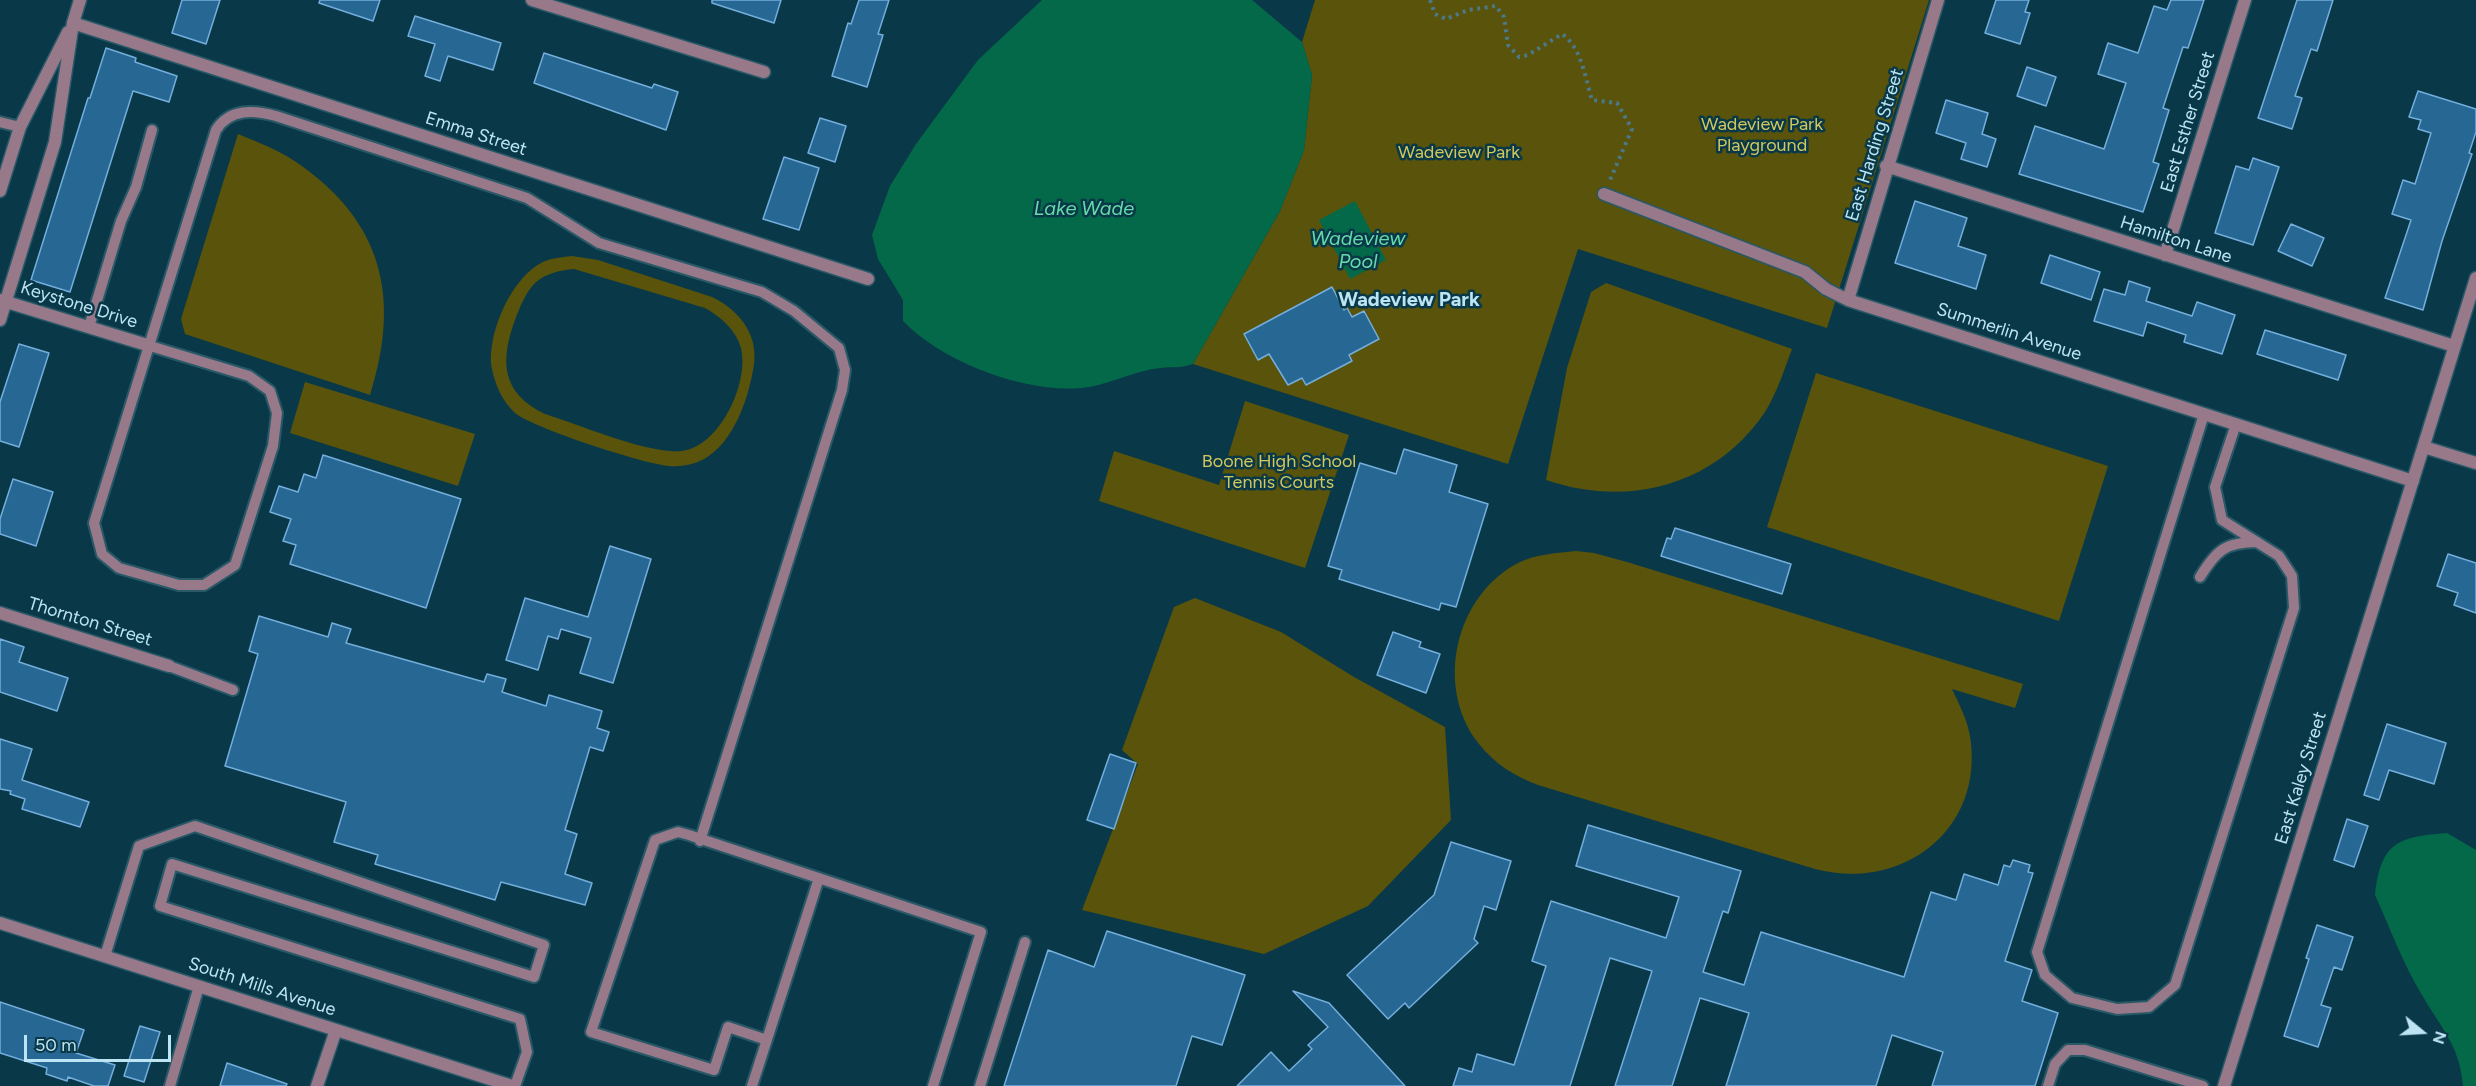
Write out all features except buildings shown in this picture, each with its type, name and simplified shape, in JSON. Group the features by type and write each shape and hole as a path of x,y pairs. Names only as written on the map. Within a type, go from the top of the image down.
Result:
{"street":[{"path":"0,320 3,300 56,142 73,23 80,0"},
{"path":"532,0 764,72"},
{"name":"East Harding Street","path":"1848,300 1886,166 1938,0"},
{"name":"East Esther Street","path":"2165,255 2245,0"},
{"path":"0,191 20,127 73,23"},
{"name":"Emma Street","path":"73,23 868,279"},
{"name":"Hamilton Lane","path":"1886,166 2454,346"},
{"name":"Summerlin Avenue","path":"1604,194 1805,272 1826,289 1848,300 2413,481"},
{"path":"2476,278 2424,447 2476,463"},
{"name":"Keystone Drive","path":"3,300 147,345"},
{"name":"East Kaley Street","path":"2224,1086 2424,447"},
{"name":"Thornton Street","path":"0,613 169,666"},
{"name":"South Mills Avenue","path":"0,923 514,1086"},
{"path":"317,1086 336,1030"}],"lane":[{"path":"147,345 249,376 270,391 277,413 273,446 235,566 204,585 179,585 119,568 102,554 94,523 147,345 216,130 223,120 253,110 527,198 599,243 762,292 794,311 839,348 845,370 842,390 700,841"},
{"path":"0,122 20,127"},
{"path":"89,327 121,221 136,187 152,130"},
{"path":"2204,414 2037,952 2045,975 2072,998 2117,1009 2149,1007 2175,985 2294,608 2292,576 2279,556 2222,520 2215,487 2236,424"},
{"path":"2200,577 2223,548 2237,542 2257,542"},
{"path":"169,666 233,690"},
{"path":"105,957 139,846 195,826 544,945 534,977 172,864 160,906 520,1019 527,1052 514,1086"},
{"path":"767,1040 728,1027 714,1070 591,1032 655,840 678,832 981,932 933,1086"},
{"path":"752,1086 819,878"},
{"path":"980,1086 1025,942"},
{"path":"170,1086 199,986"},
{"path":"2048,1086 2055,1064 2068,1050 2085,1050 2203,1086"}],"path":[{"path":"1430,0 1435,14 1446,19 1468,10 1496,6 1504,17 1508,45 1519,57 1528,55 1562,34 1572,41 1592,100 1617,103 1632,129 1604,194"}],"green space":[{"name":"Wadeview Park","path":"1315,0 1929,0 1827,328 1578,249 1508,464 1193,364 1280,211 1304,150 1312,75 1302,42"},
{"path":"238,134 268,146 296,162 325,185 349,210 366,236 377,264 383,294 384,326 379,360 370,395 185,334 181,319"},
{"path":"572,256 598,260 712,297 726,305 743,322 751,335 754,349 751,380 743,406 730,433 711,454 685,465 656,464 589,444 543,427 515,413 507,404 495,381 491,355 497,324 504,308 512,292 533,268 545,261","holes":["574,269 705,308 717,316 736,335 741,348 741,377 737,393 722,423 700,444 687,450 673,451 637,445 545,414 530,406 512,386 506,362 510,335 528,291 544,277"]},
{"path":"1606,283 1792,349 1769,405 1745,437 1721,458 1695,473 1668,484 1638,490 1608,492 1577,488 1546,480 1567,368 1591,292"},
{"path":"1816,373 2108,466 2059,621 1767,527"},
{"path":"305,382 475,434 458,486 290,433"},
{"name":"Boone High School Tennis Courts","path":"1245,401 1349,435 1305,568 1099,501 1114,451 1219,485"},
{"path":"1576,551 1594,553 1627,562 2023,684 2015,708 1952,689 1969,730 1971,770 1964,800 1950,825 1931,846 1906,862 1878,871 1847,874 1815,869 1538,785 1506,769 1479,744 1465,721 1457,696 1455,670 1458,644 1466,620 1479,597 1496,578 1518,563 1539,556"},
{"path":"1195,598 1281,632 1354,677 1445,727 1451,820 1368,906 1264,954 1082,910 1138,764 1122,750 1174,607"}],"water":[{"name":"Lake Wade","path":"1042,0 1252,0 1302,42 1312,75 1304,150 1280,211 1193,364 1151,369 1091,387 1059,388 1035,385 1010,380 961,362 920,336 903,321 903,300 878,259 872,235 890,186 916,144 978,60"},
{"name":"Wadeview Pool","path":"1355,201 1386,260 1350,279 1319,220"},
{"path":"2447,833 2476,850 2476,1086 2463,1086 2454,1048 2409,971 2375,895 2382,863 2395,845 2416,837"}],"district":[{"name":"Wadeview Park","path":"1409,300"}],"park label":[{"name":"Wadeview Park Playground","path":"1762,135"}]}
